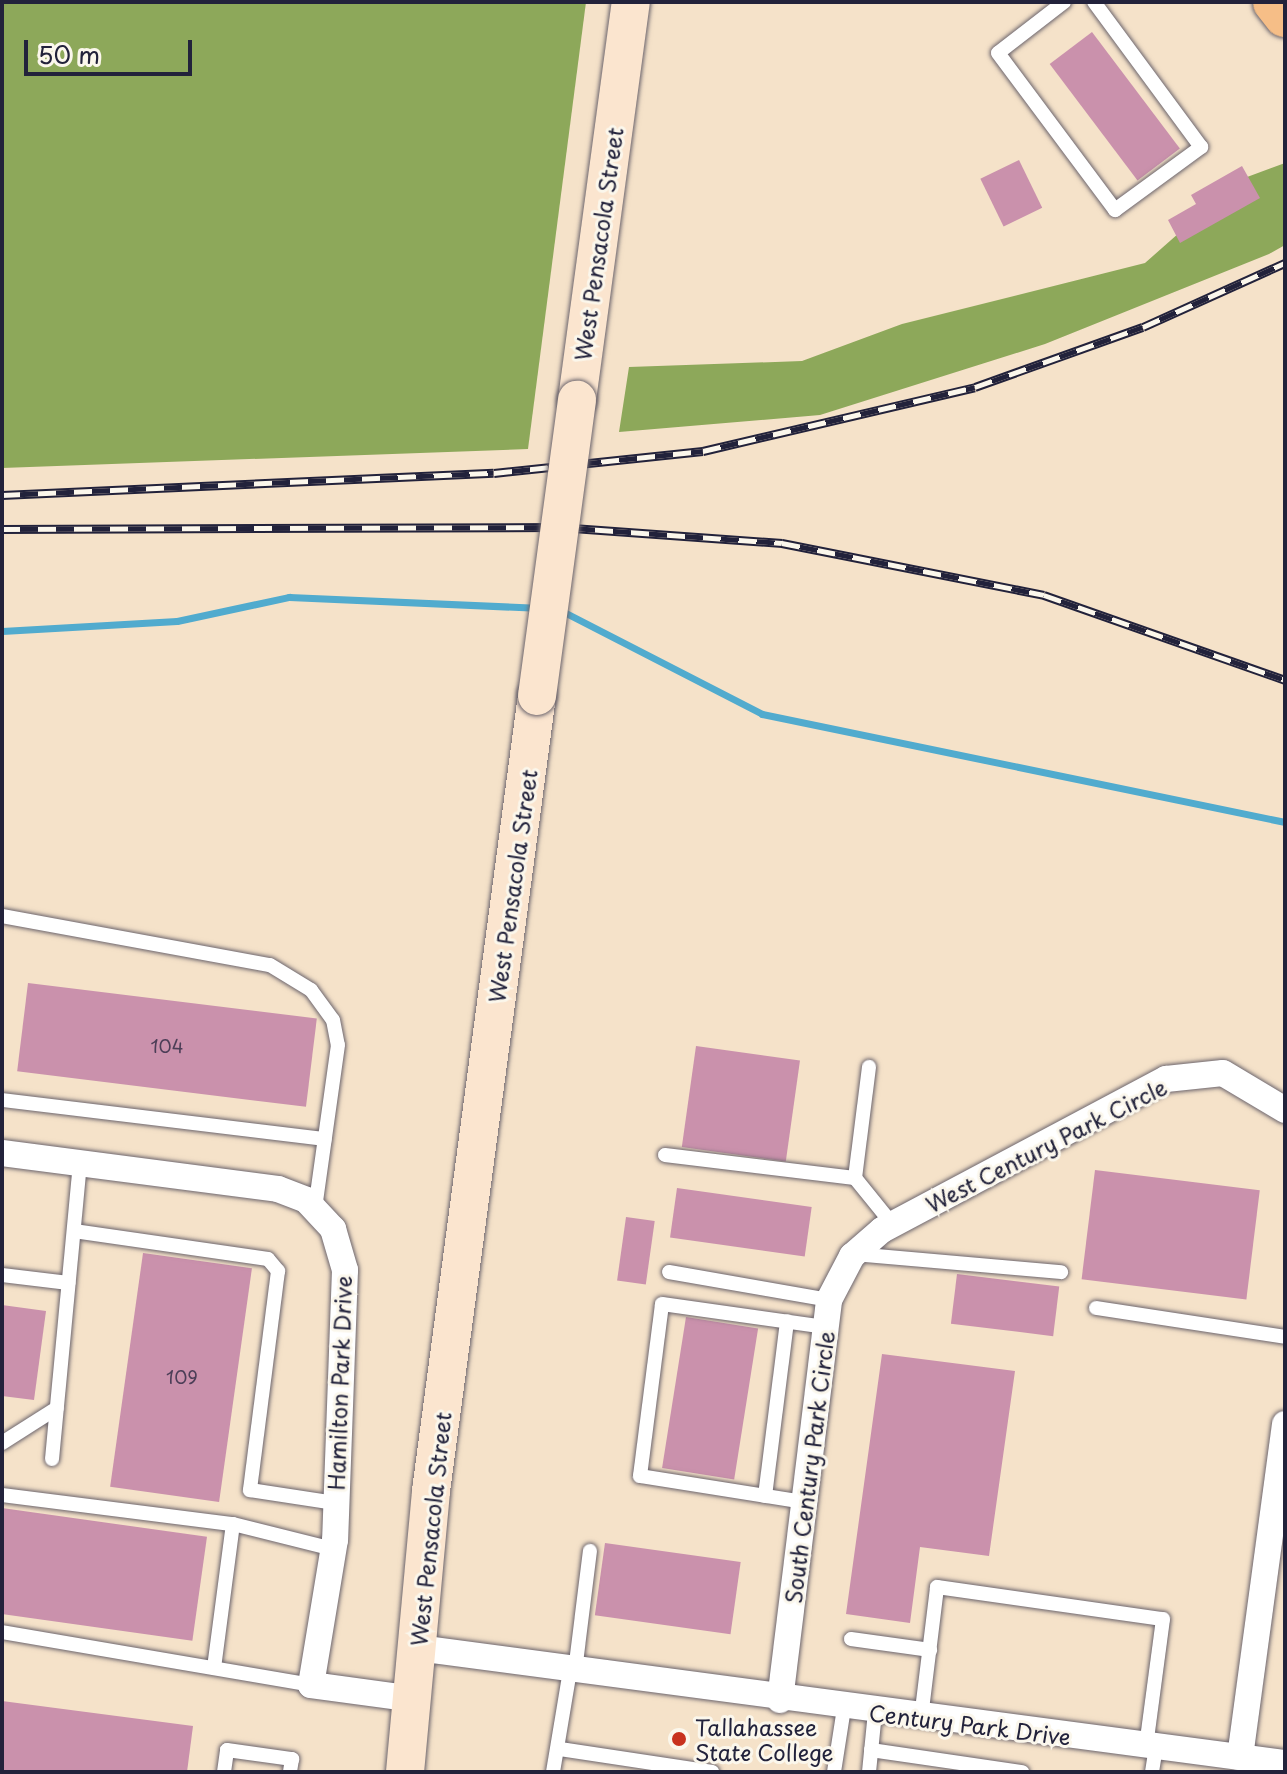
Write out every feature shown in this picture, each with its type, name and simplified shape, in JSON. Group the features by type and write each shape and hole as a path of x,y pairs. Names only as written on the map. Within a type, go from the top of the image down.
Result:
{"main road":[{"name":"West Pensacola Street","path":"405,1772 415,1699 431,1491 631,2"},
{"path":"1274,2 1285,16"}],"street":[{"name":"West Century Park Circle","path":"860,1250 893,1225 1166,1079 1205,1072 1236,1078 1285,1110"},
{"name":"Hamilton Park Drive","path":"2,1153 278,1189 315,1208 333,1229 345,1270 333,1549 311,1685"},
{"name":"South Century Park Circle","path":"780,1700 829,1300 860,1250"},
{"path":"1240,1757 1285,1424"},
{"name":"Century Park Drive","path":"418,1648 921,1718 1198,1762 1240,1757 1285,1763"},
{"path":"311,1685 415,1699"}],"lane":[{"path":"1064,2 998,53 1115,210 1201,147 1094,2"},
{"path":"2,916 270,965 293,976 311,990 335,1032 315,1208"},
{"path":"855,1178 869,1067"},
{"path":"2,1100 325,1139"},
{"path":"665,1155 855,1178 893,1225"},
{"path":"52,1459 80,1163"},
{"path":"74,1231 268,1259 278,1271 250,1490 335,1503"},
{"path":"860,1250 1061,1272"},
{"path":"669,1272 829,1300"},
{"path":"2,1275 69,1283"},
{"path":"804,1502 640,1476 662,1304 826,1327"},
{"path":"1096,1308 1285,1337"},
{"path":"765,1496 787,1321"},
{"path":"2,1443 57,1408"},
{"path":"2,1495 233,1524 333,1549"},
{"path":"214,1668 233,1524"},
{"path":"553,1772 560,1749 590,1551"},
{"path":"921,1718 937,1587 1163,1619 1151,1755"},
{"path":"2,1632 311,1685"},
{"path":"851,1639 930,1650"},
{"path":"834,1772 844,1708"},
{"path":"869,1772 875,1712"},
{"path":"560,1749 712,1772"},
{"path":"224,1772 227,1750 292,1759 290,1772"},
{"path":"871,1750 1022,1772"}],"green space":[{"path":"2,2 586,2 528,449 2,468"},
{"path":"1285,163 1285,245 1269,254 1045,344 820,415 619,432 629,367 802,361 902,324 1145,263 1239,180"}],"building":[{"path":"1092,32 1180,149 1138,180 1050,64"},
{"path":"1019,160 1042,208 1004,226 980,179"},
{"path":"1242,166 1260,198 1180,243 1168,220 1196,204 1191,195"},
{"path":"28,983 317,1018 306,1107 17,1071"},
{"path":"696,1046 800,1061 786,1162 682,1147"},
{"path":"1095,1170 1260,1190 1246,1299 1082,1279"},
{"path":"677,1188 812,1207 805,1256 670,1238"},
{"path":"626,1217 655,1221 646,1284 617,1280"},
{"path":"143,1253 252,1268 219,1502 110,1487"},
{"path":"957,1274 1059,1287 1053,1336 951,1324"},
{"path":"2,1305 46,1311 34,1400 2,1396"},
{"path":"686,1317 758,1328 734,1480 662,1468"},
{"path":"882,1354 1015,1371 989,1556 920,1547 910,1623 846,1614"},
{"path":"2,1508 207,1537 192,1641 2,1614"},
{"path":"605,1543 741,1562 731,1634 595,1615"},
{"path":"2,1701 193,1726 187,1772 2,1772"}],"waterway":[{"path":"2,631 177,621 289,597 536,608"},
{"path":"560,610 762,714 1285,822"}],"railway":[{"path":"2,495 494,473 703,451 975,387 1143,327 1285,263"},
{"path":"2,529 559,527 782,543 1044,595 1285,680"}],"place":[{"name":"Tallahassee State College","path":"679,1739"}]}
